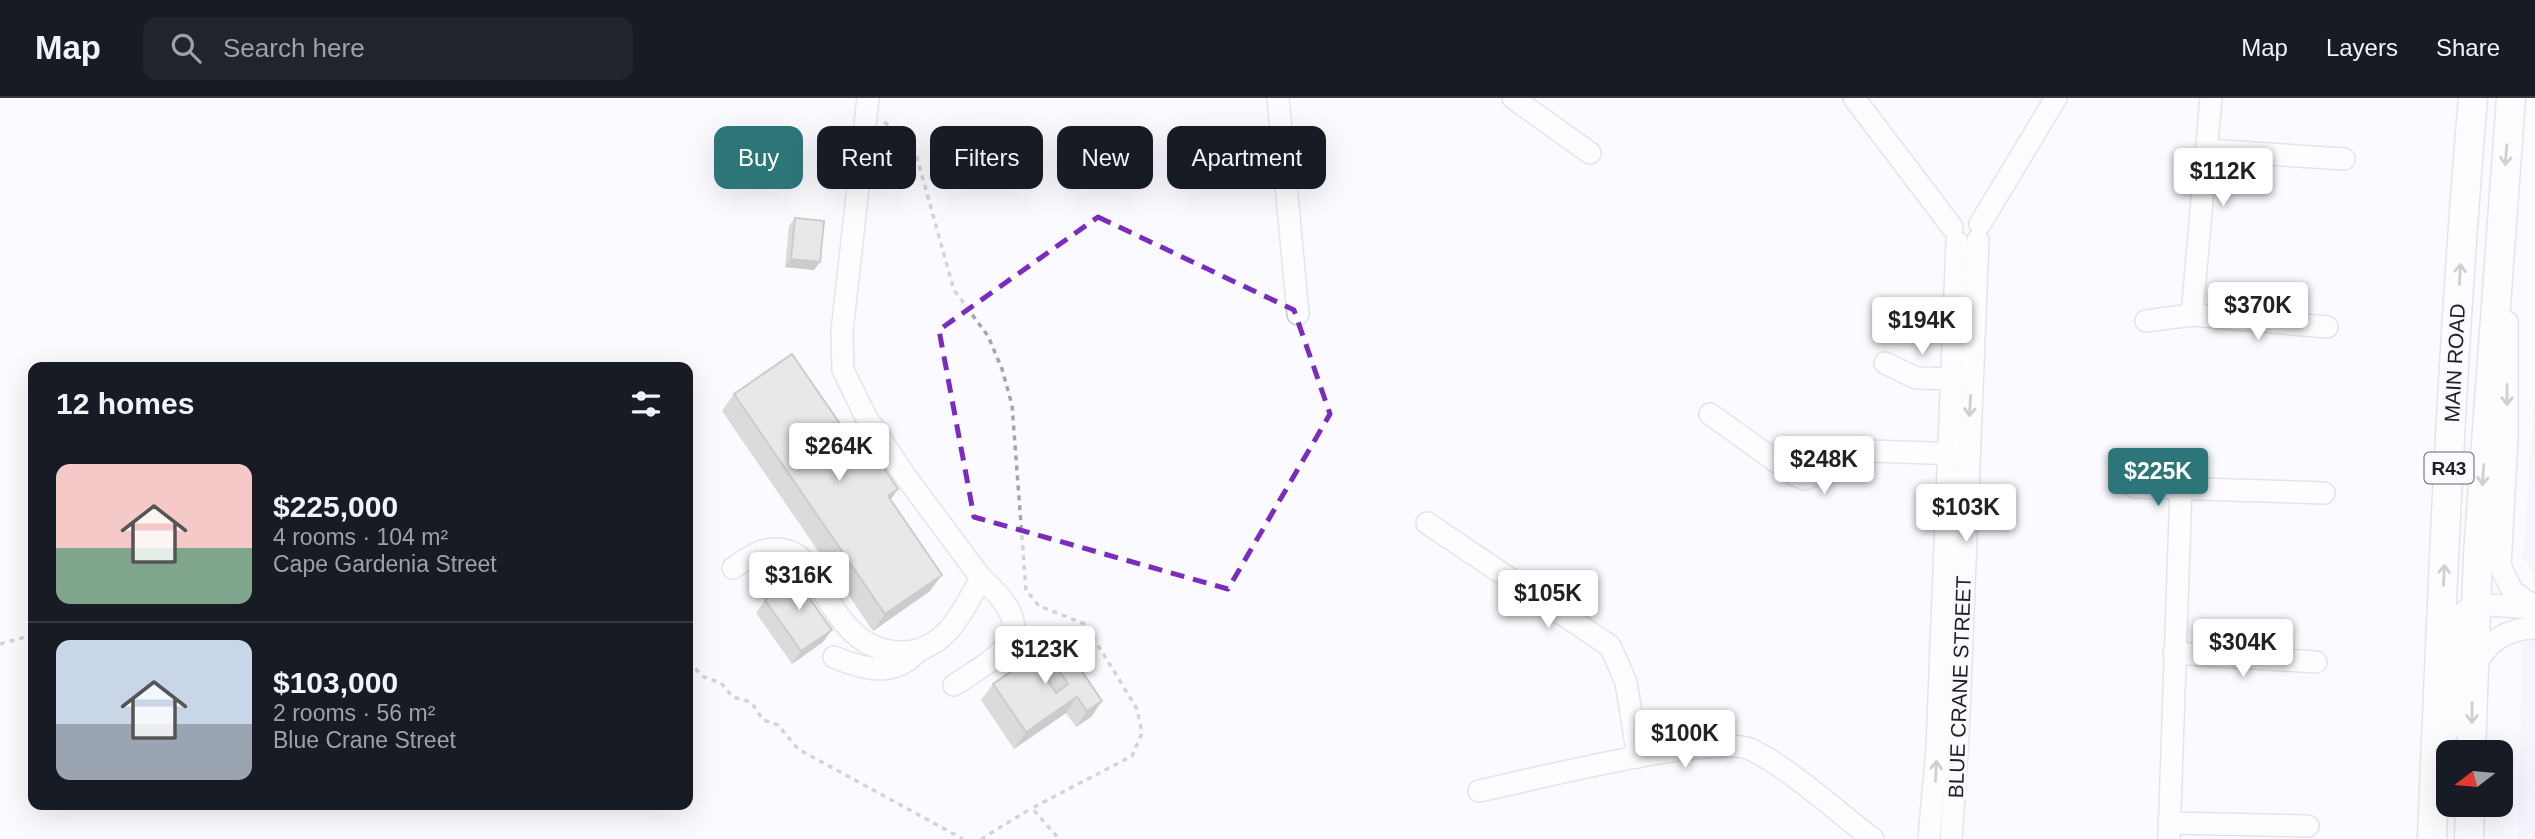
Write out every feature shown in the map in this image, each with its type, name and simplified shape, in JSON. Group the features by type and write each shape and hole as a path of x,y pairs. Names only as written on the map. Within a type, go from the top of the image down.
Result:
{"main road":[{"name":"MAIN ROAD","path":"2437,740 2463,212 2473,98"},
{"name":"MAIN ROAD","path":"2471,740 2475,604 2511,98"},
{"name":"MAIN ROAD","path":"2432,839 2436,752"},
{"path":"2469,839 2470,817"}],"street":[{"path":"1278,98 1298,314"},
{"path":"1513,98 1590,153"},
{"path":"1854,98 1933,200 1967,227 1992,203 2056,98"},
{"path":"2192,315 2210,98"},
{"path":"867,106 842,331 843,370 866,417 900,467 981,578 1011,612 1012,636 1001,655 954,685"},
{"path":"2207,150 2344,159"},
{"name":"BLUE CRANE STREET","path":"1929,839 1959,454 1952,379 1967,227"},
{"name":"BLUE CRANE STREET","path":"1951,839 1958,737 1959,454 1967,227"},
{"path":"2498,254 2503,268 2507,305 2507,439 2500,566 2513,592 2535,608"},
{"path":"2146,321 2192,315 2327,327"},
{"path":"1885,363 1916,378 1952,379"},
{"path":"1710,414 1795,475 1805,479 1870,451 1959,454"},
{"path":"2135,488 2181,487 2324,493"},
{"path":"2181,487 2169,831 2308,826"},
{"path":"1427,523 1610,646 1626,682 1639,758"},
{"path":"733,568 758,551 772,548 794,553 805,563 841,619 864,643 884,651 919,650"},
{"path":"834,657 859,667 876,670 902,665 952,627 981,578"},
{"path":"2442,740 2451,724 2458,622 2465,610 2475,604 2535,608"},
{"path":"2473,673 2482,654 2497,639 2519,629 2535,628"},
{"path":"2174,653 2316,662"},
{"path":"1479,791 1639,758 1723,744 1751,749 1873,839"}],"path":[{"path":"867,106 912,140 954,290 988,336 1002,369 1012,405 1026,590 1039,606 1085,624 1137,709 1142,733 1132,756 1032,808 981,839"},
{"path":"0,644 28,636"},
{"path":"693,667 704,677 721,683 733,697 751,702 762,720 778,725 798,749 963,839"},
{"path":"1032,808 1059,839"}],"highlighted area":[{"path":"1098,217 1294,310 1330,414 1228,589 974,517 939,330"}],"shaded area":[{"path":"2535,391 2535,839 2518,839 2522,644 2529,638 2534,575 2523,558"}],"building":[{"path":"795,218 824,221 820,262 791,259"},
{"path":"792,354 856,447 865,440 898,489 888,496 942,575 885,614 734,394"},
{"path":"805,572 817,590 808,596 832,630 801,651 765,600"},
{"path":"1054,630 1102,701 1087,711 1077,697 1026,732 993,684 1032,657 1056,693 1068,684 1039,641"}]}
